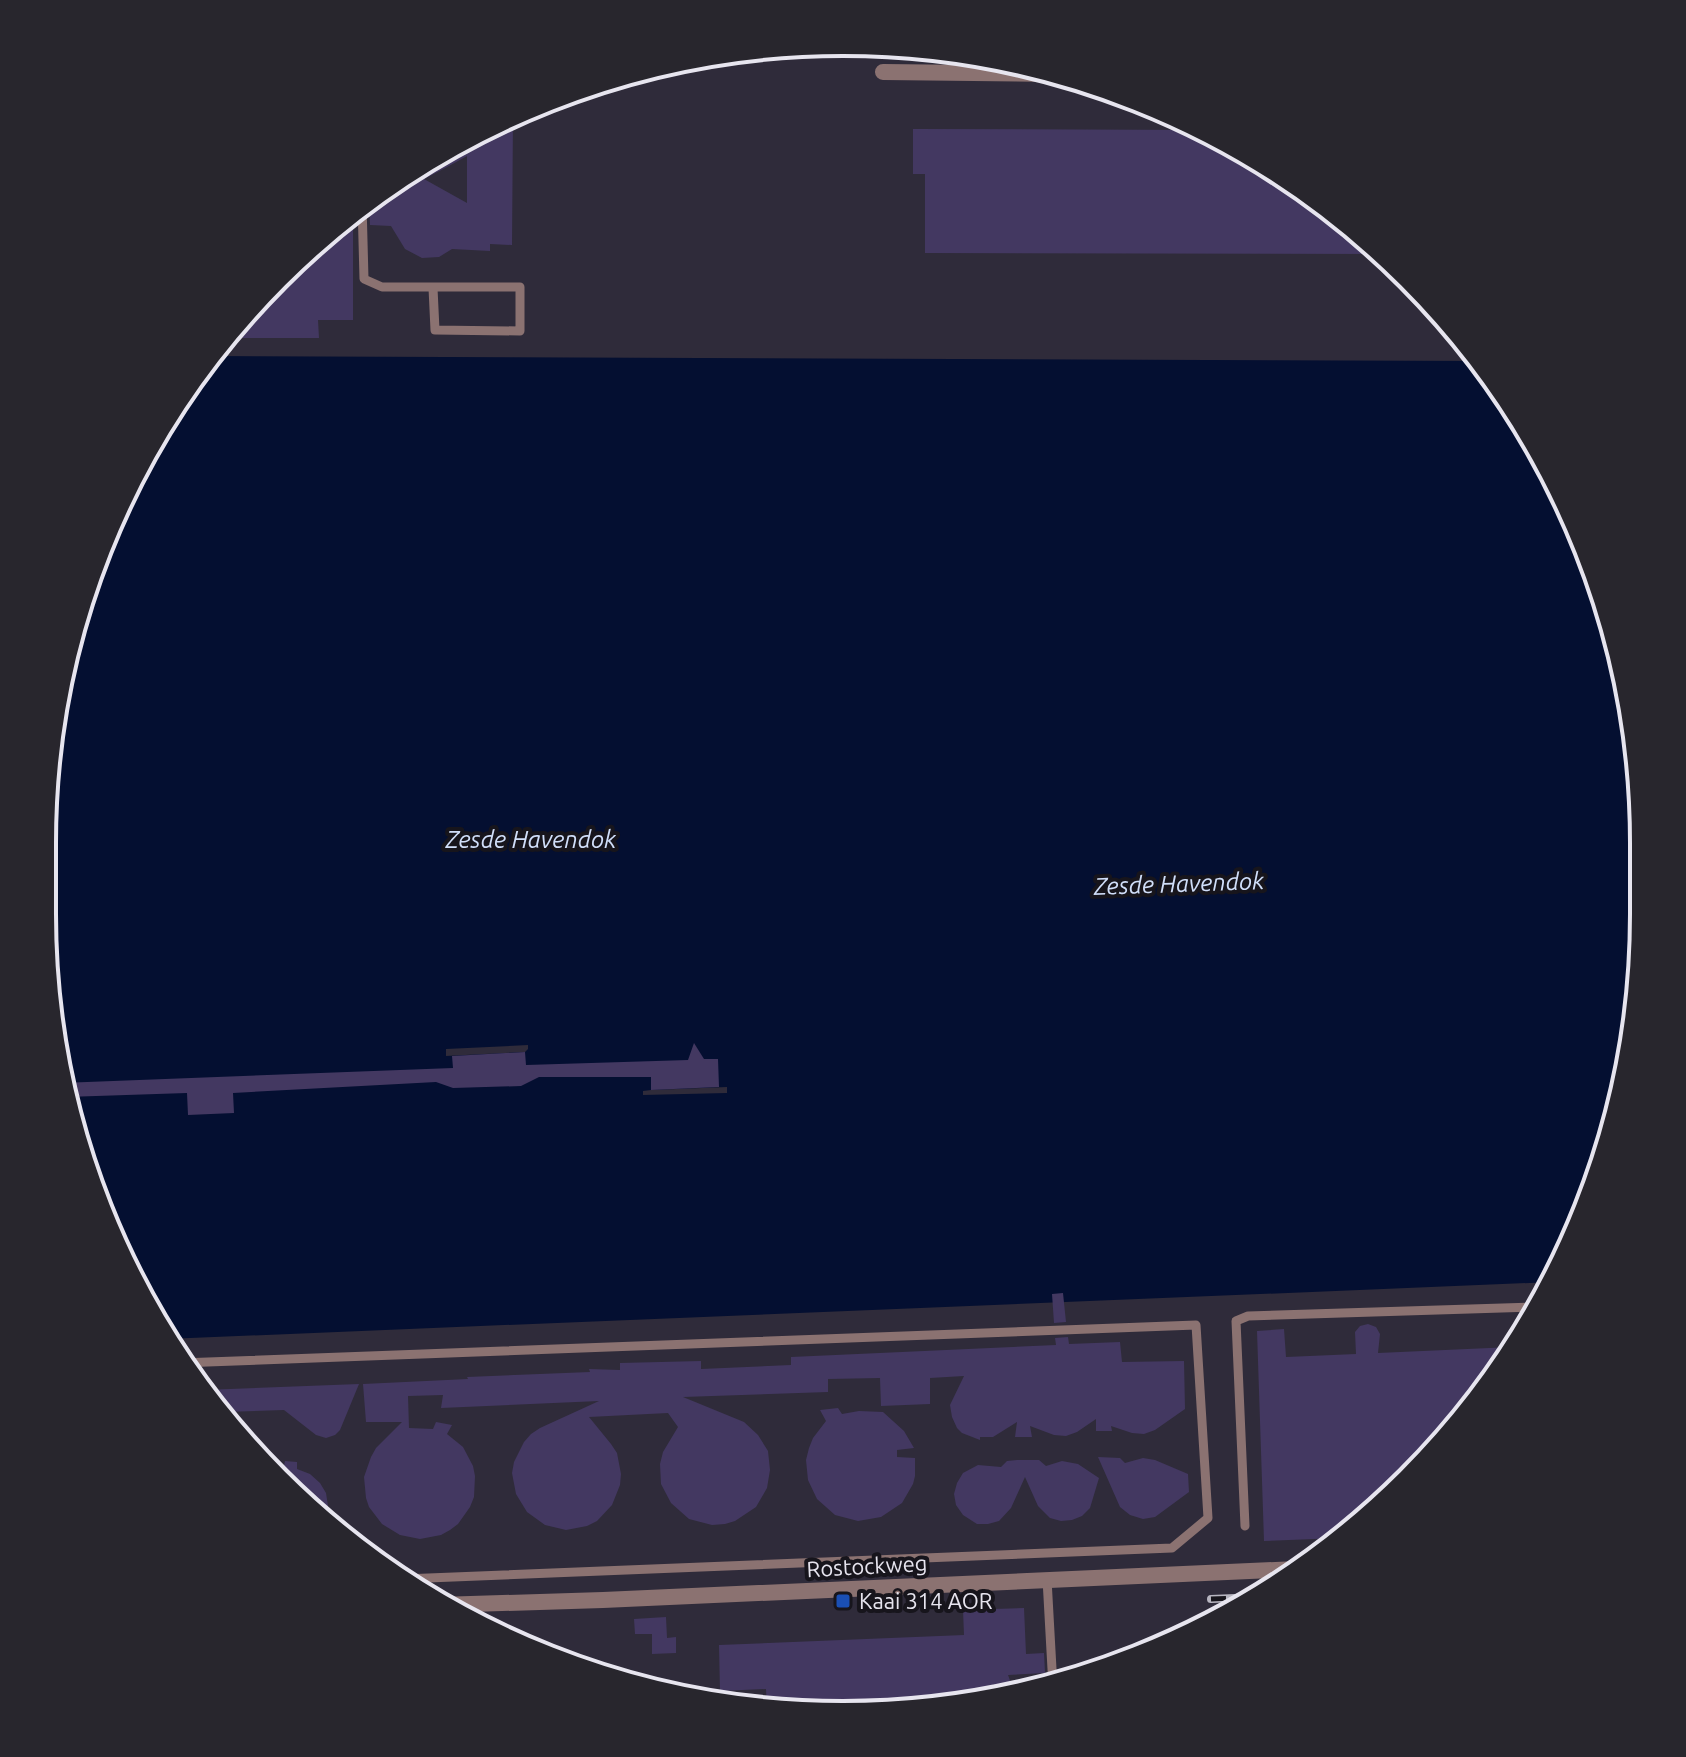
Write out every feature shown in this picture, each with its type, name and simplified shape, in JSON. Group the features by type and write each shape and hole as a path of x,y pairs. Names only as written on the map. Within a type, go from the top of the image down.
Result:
{"street":[{"path":"883,72 1007,73"},
{"name":"Rostockweg","path":"464,1604 1277,1570"}],"lane":[{"path":"362,220 364,279 382,287 520,287 520,331 435,330 433,288"},
{"path":"1245,1526 1236,1321 1248,1316 1525,1307"},
{"path":"197,1362 1196,1325 1208,1518 1172,1548 422,1578"},
{"path":"1047,1579 1052,1672"}],"water":[{"name":"Zesde Havendok","path":"225,356 1465,361 1525,450 1570,542 1603,639 1615,689 1628,792 1628,965 1615,1068 1588,1167 1570,1215 1538,1283 181,1338 161,1308 116,1215 83,1118 63,1017 56,914 58,792 71,689 98,590 116,542 161,449"}],"pier":[{"path":"528,1045 525,1052 446,1056 446,1049"},
{"path":"727,1087 727,1093 643,1095 643,1091 651,1090"}],"building":[{"path":"513,129 512,245 490,244 490,251 452,249 439,257 422,258 405,249 391,226 370,225 370,215 406,189 450,161","holes":["467,156 467,203 424,179"]},
{"path":"913,129 1175,130 1236,161 1280,189 1365,254 925,253 925,174 913,174"},
{"path":"353,228 353,320 318,320 319,338 240,338 287,287"},
{"path":"694,1043 704,1059 718,1059 719,1087 651,1090 651,1077 539,1077 521,1086 453,1088 436,1082 233,1093 234,1113 188,1115 187,1093 78,1097 74,1082 453,1068 452,1056 525,1052 526,1065 688,1060"},
{"path":"1063,1293 1066,1322 1054,1323 1052,1294"},
{"path":"1368,1324 1376,1327 1380,1334 1378,1353 1499,1348 1435,1433 1362,1506 1321,1539 1264,1541 1257,1331 1284,1329 1286,1357 1356,1354 1355,1332 1360,1326"},
{"path":"1068,1337 1069,1344 1120,1342 1122,1362 1184,1361 1185,1409 1144,1434 1111,1426 1112,1431 1096,1431 1096,1419 1066,1436 1030,1426 1032,1437 1015,1437 1017,1422 993,1437 980,1437 980,1440 962,1433 952,1417 950,1405 964,1376 930,1378 930,1404 881,1406 880,1378 828,1379 828,1392 683,1397 744,1422 758,1435 768,1451 770,1470 767,1488 756,1507 725,1524 712,1525 689,1519 671,1503 661,1484 663,1452 678,1427 668,1413 589,1417 617,1453 620,1485 612,1505 597,1521 566,1530 545,1525 527,1512 516,1494 512,1473 514,1462 531,1434 599,1401 441,1408 443,1395 408,1396 409,1428 433,1429 436,1422 452,1425 447,1434 463,1447 473,1466 474,1497 470,1507 450,1530 420,1539 400,1535 382,1524 366,1498 364,1477 371,1457 402,1422 366,1422 363,1384 590,1372 589,1369 620,1370 620,1363 701,1361 701,1369 791,1365 791,1357 1056,1345 1055,1338"},
{"path":"359,1384 340,1430 326,1438 316,1435 284,1410 234,1412 217,1390"},
{"path":"838,1408 842,1414 883,1412 904,1431 914,1448 897,1450 897,1457 915,1458 913,1484 902,1503 881,1517 858,1521 835,1515 817,1499 808,1480 806,1460 809,1448 826,1421 820,1410"},
{"path":"1098,1457 1120,1458 1125,1463 1143,1458 1155,1460 1188,1474 1189,1492 1155,1517 1143,1519 1130,1515 1120,1507"},
{"path":"1039,1460 1046,1466 1062,1461 1078,1464 1099,1478 1090,1508 1072,1520 1050,1518 1038,1506 1025,1477 1011,1508 999,1521 977,1524 963,1515 956,1505 954,1494 963,1473 978,1465 1001,1467 1007,1461"},
{"path":"285,1461 297,1462 297,1469 310,1474 320,1483 326,1493 327,1509 324,1506 284,1467"},
{"path":"1024,1608 1026,1654 1044,1653 1045,1673 1008,1675 1011,1683 997,1686 894,1699 792,1699 766,1697 766,1689 720,1691 719,1645 964,1635 963,1610"},
{"path":"666,1617 667,1638 676,1637 676,1653 652,1654 652,1634 635,1634 634,1619"}],"railway":[{"path":"1211,1599 1232,1598"}],"place":[{"name":"Kaai 314 AOR","path":"843,1601"}]}
